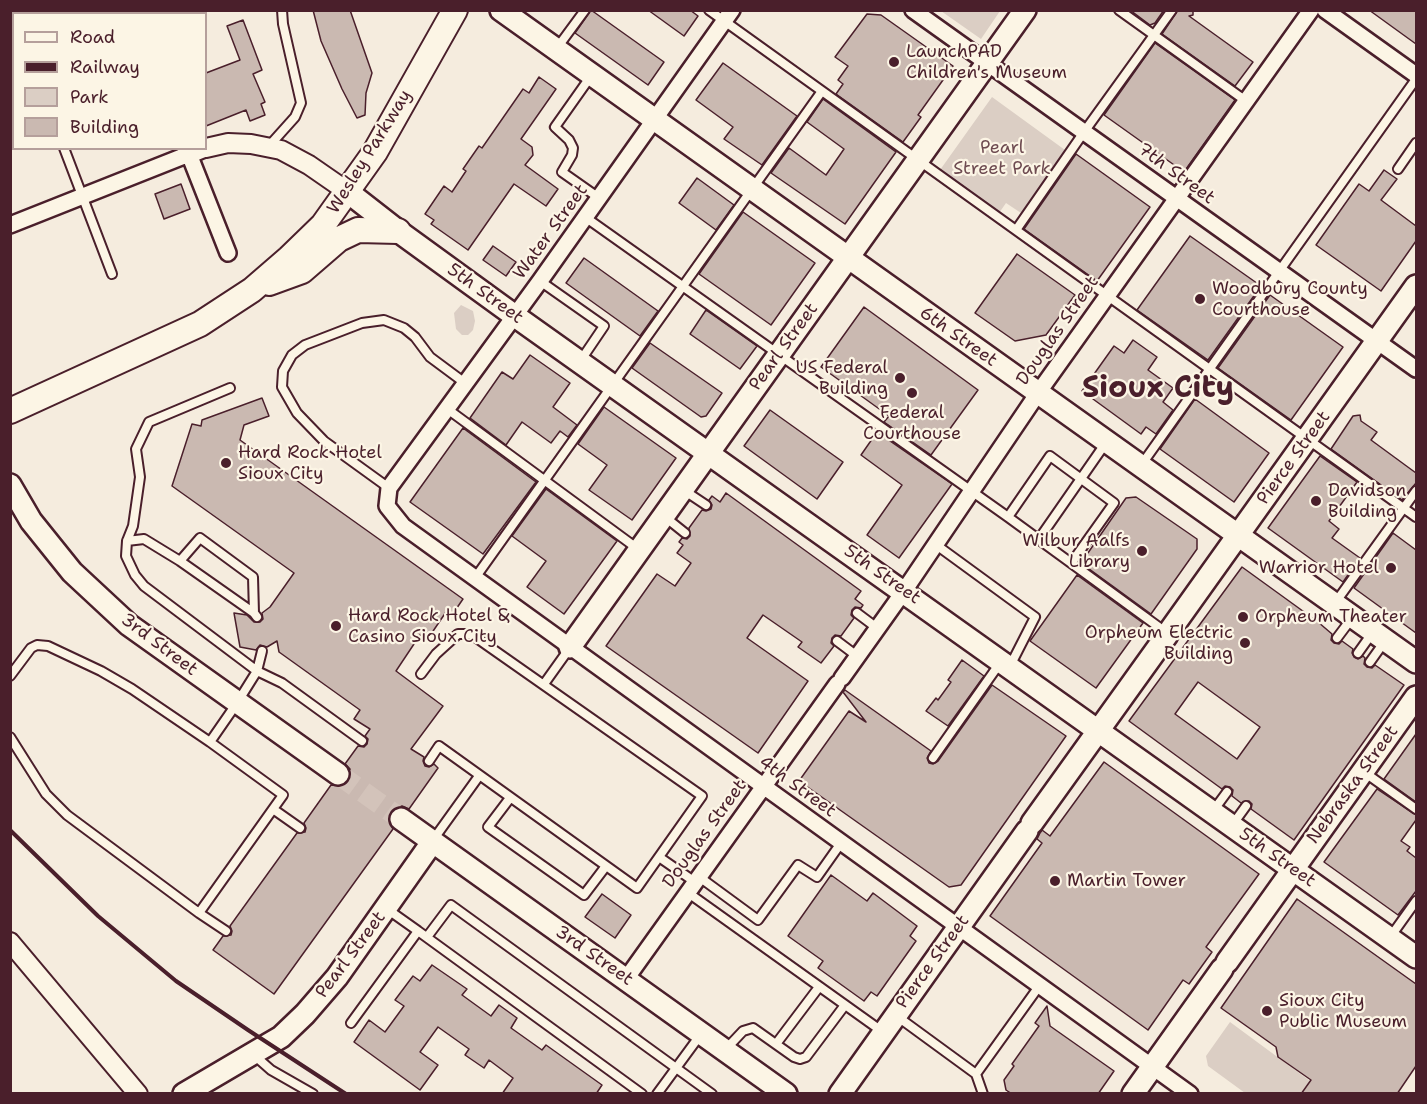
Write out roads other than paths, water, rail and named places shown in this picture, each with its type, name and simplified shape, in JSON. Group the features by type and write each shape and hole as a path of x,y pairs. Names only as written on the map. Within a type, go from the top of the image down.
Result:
{"main road":[{"name":"Wesley Parkway","path":"10,411 200,324 252,290 323,225 348,192 392,124 455,10"},
{"name":"6th Street","path":"501,10 1416,662"},
{"name":"Pearl Street","path":"570,647 1025,10"},
{"name":"5th Street","path":"348,192 514,316 612,383 1416,957"},
{"path":"252,290 302,271 339,239 358,230 398,231"},
{"name":"Pierce Street","path":"840,1094 1416,286"},
{"name":"3rd Street","path":"10,485 31,521 72,572 129,625 338,774"},
{"name":"Nebraska Street","path":"1133,1094 1416,697"},
{"name":"3rd Street","path":"401,819 786,1094"},
{"name":"Pearl Street","path":"184,1094 281,1037 305,1014 337,976 433,841"}],"street":[{"name":"7th Street","path":"913,10 1416,369"},
{"name":"Douglas Street","path":"626,979 904,591 1038,393 1311,10"},
{"path":"1325,10 1416,77"},
{"name":"Water Street","path":"388,488 728,16"},
{"path":"207,148 228,143 281,150 309,165 348,192"},
{"path":"10,225 196,150 228,253"},
{"name":"4th Street","path":"388,488 387,506 403,526 1190,1094"},
{"path":"10,942 138,1094"}],"lane":[{"path":"268,147 295,117 301,103 283,24 282,10"},
{"path":"556,50 585,10"},
{"path":"709,10 728,16 822,91 1416,517"},
{"path":"1119,10 1246,101"},
{"path":"1016,230 1172,10"},
{"path":"592,75 555,127 569,140 573,148 572,155 562,172 599,198"},
{"path":"1140,466 1280,272 1416,77"},
{"path":"475,578 822,91"},
{"path":"1398,169 1416,143"},
{"path":"65,150 112,274"},
{"path":"585,217 1169,632"},
{"path":"540,280 603,326 580,361"},
{"path":"388,488 324,441 297,413 282,387 283,372 292,356 314,341 362,323 384,320 405,328 430,357 465,383"},
{"path":"230,388 149,422 136,449 140,477 126,556 135,575 144,586 257,671 282,683 362,741"},
{"path":"446,408 639,550"},
{"path":"1039,539 1107,442"},
{"path":"1008,517 1050,456 1114,503 1071,562"},
{"path":"683,489 706,505"},
{"path":"1335,603 1416,491"},
{"path":"663,516 686,533"},
{"path":"127,541 144,539 180,561 255,615 253,577 200,538 180,561"},
{"path":"933,758 1005,664 1035,617 935,544"},
{"path":"857,613 877,628"},
{"path":"1338,638 1353,616"},
{"path":"421,674 436,654 458,634 471,634 702,796 637,888 439,746 429,761"},
{"path":"1358,653 1379,635"},
{"path":"1370,662 1379,635"},
{"path":"837,641 857,656"},
{"path":"10,676 31,648 37,645 48,646 101,671 132,689 283,795 199,913"},
{"name":"Pearl Street","path":"544,684 570,647"},
{"path":"210,742 257,671 262,651"},
{"path":"10,737 46,794 67,815 226,931"},
{"path":"1363,771 1416,809"},
{"name":"Pearl Street","path":"433,841 479,776"},
{"path":"1213,812 1227,792"},
{"path":"510,798 489,826 585,895 606,866"},
{"path":"1232,826 1246,806"},
{"path":"273,809 300,828"},
{"path":"693,883 758,920 798,865 817,877 841,843"},
{"path":"659,857 819,987 883,1032"},
{"path":"1389,938 1416,901"},
{"path":"427,938 451,905 712,1094"},
{"path":"386,908 642,1094"},
{"path":"351,1023 418,931"},
{"path":"976,1074 1040,985"},
{"path":"776,1044 819,987"},
{"path":"725,1050 748,1028 758,1031 794,1057 801,1059 806,1057 844,1005"},
{"path":"896,1015 976,1074 983,1094"},
{"path":"657,1094 702,1033"},
{"path":"253,1054 271,1070 313,1094"}],"tunnel":[{"path":"338,774 401,819"}],"railway":[{"path":"10,830 98,916 176,981 346,1094"}],"place":[{"name":"LaunchPAD Children's Museum","path":"894,62"},
{"name":"Woodbury County Courthouse","path":"1200,299"},
{"name":"US Federal Building","path":"900,378"},
{"name":"Federal Courthouse","path":"912,393"},
{"name":"Hard Rock Hotel Sioux City","path":"226,463"},
{"name":"Davidson Building","path":"1316,501"},
{"name":"Wilbur Aalfs Library","path":"1142,551"},
{"name":"Warrior Hotel","path":"1391,568"},
{"name":"Orpheum Theater","path":"1243,617"},
{"name":"Hard Rock Hotel & Casino Sioux City","path":"336,626"},
{"name":"Orpheum Electric Building","path":"1245,643"},
{"name":"Martin Tower","path":"1055,881"},
{"name":"Sioux City Public Museum","path":"1267,1011"}],"district":[{"name":"Sioux City","path":"1158,389"}],"park label":[{"name":"Pearl Street Park","path":"1002,158"}]}
